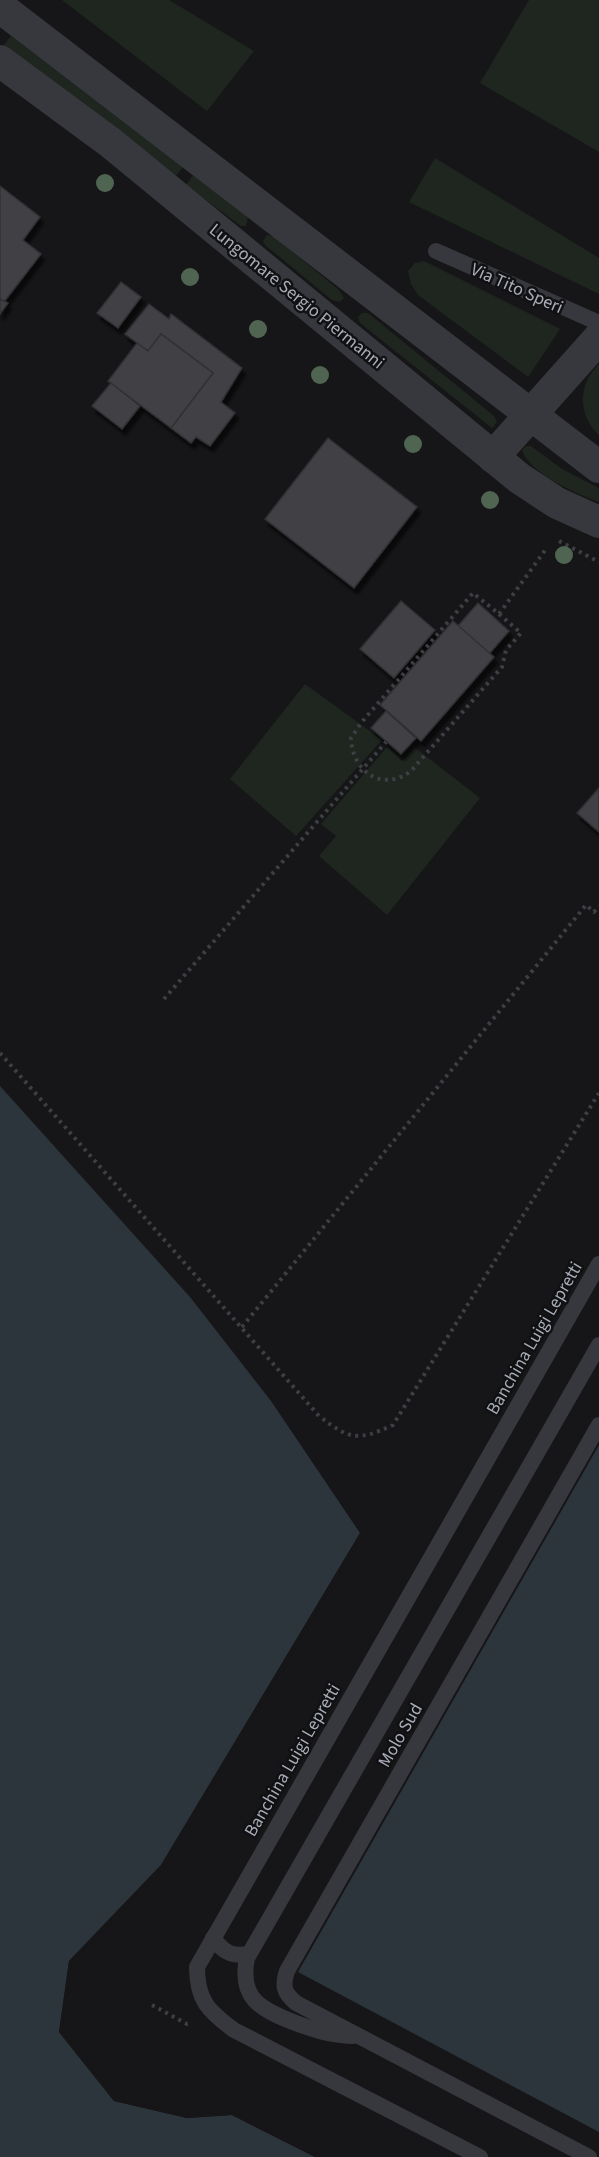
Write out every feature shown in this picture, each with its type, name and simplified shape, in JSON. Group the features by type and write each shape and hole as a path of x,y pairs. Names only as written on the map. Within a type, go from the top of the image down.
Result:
{"street":[{"path":"0,7 528,415 599,467"},
{"name":"Lungomare Sergio Piermanni","path":"0,61 111,143 493,457 557,503 599,522"},
{"path":"493,457 528,415 599,338"}],"lane":[{"name":"Via Tito Speri","path":"436,251 599,323"},
{"name":"Banchina Luigi Lepretti","path":"480,2157 234,2030 219,2019 206,2004 197,1988 197,1967 599,1264"},
{"path":"589,2157 357,2036 327,2035 262,2008 250,1995 243,1974 249,1954 599,1345"},
{"name":"Molo Sud","path":"357,2036 288,1996 284,1990 287,1971 599,1425"},
{"path":"213,1938 224,1951 231,1954 249,1954"}],"path":[{"path":"499,614 546,549"},
{"path":"473,593 499,614 521,633 506,650 502,667 411,771 399,780 388,781 363,769 354,758 351,749 351,738 356,730 473,593"},
{"path":"164,999 386,741"},
{"path":"242,1327 586,905 594,912 599,906"},
{"path":"0,1053 319,1416 343,1434 370,1436 393,1425 599,1092"}],"shaded area":[{"path":"62,0 169,0 254,51 207,111"},
{"path":"529,0 599,0 599,152 480,83"},
{"path":"11,36 183,167 175,177 3,46"},
{"path":"435,158 599,258 599,294 409,202"},
{"path":"193,175 248,217 246,226 241,226 186,185"},
{"path":"267,235 273,236 339,290 344,298 340,302 332,300 265,245 263,241"},
{"path":"424,261 560,329 528,377 418,295 411,284 408,271 415,263"},
{"path":"362,313 368,313 494,416 497,422 492,428 360,323 358,317"},
{"path":"599,364 599,435 587,418 583,400 587,381"},
{"path":"526,446 531,446 562,469 599,488 599,502 544,475 527,459 522,450"},
{"path":"305,684 382,740 296,836 230,779"},
{"path":"387,747 402,761 414,747 480,798 387,915 319,856 336,836 321,824"},
{"path":"0,1086 190,1297 271,1401 360,1533 161,1865 69,1961 59,2032 114,2101 187,2118 232,2115 315,2157 0,2157"},
{"path":"599,1445 599,2132 298,1972"}],"pier":[{"path":"362,1530 363,1534 164,1867 72,1963 62,2031 116,2098 187,2115 233,2112 318,2157 315,2157 232,2115 187,2118 114,2101 59,2032 69,1961 161,1865"}],"building":[{"path":"0,186 40,217 23,240 41,254 4,302 0,299"},
{"path":"121,282 141,297 118,328 97,313"},
{"path":"0,299 8,303 0,314"},
{"path":"149,304 169,319 171,314 242,368 221,402 235,413 210,446 196,437 191,443 171,428 213,373 161,334 148,351 125,334"},
{"path":"161,334 213,373 171,428 108,381 137,343 148,351"},
{"path":"111,383 140,406 122,429 92,406"},
{"path":"328,438 417,507 354,588 265,519"},
{"path":"401,601 435,630 394,678 360,649"},
{"path":"478,603 509,631 489,654 458,626"},
{"path":"453,621 494,657 421,741 380,705"},
{"path":"386,711 416,738 401,754 371,728"},
{"path":"599,788 599,832 577,813"}]}
